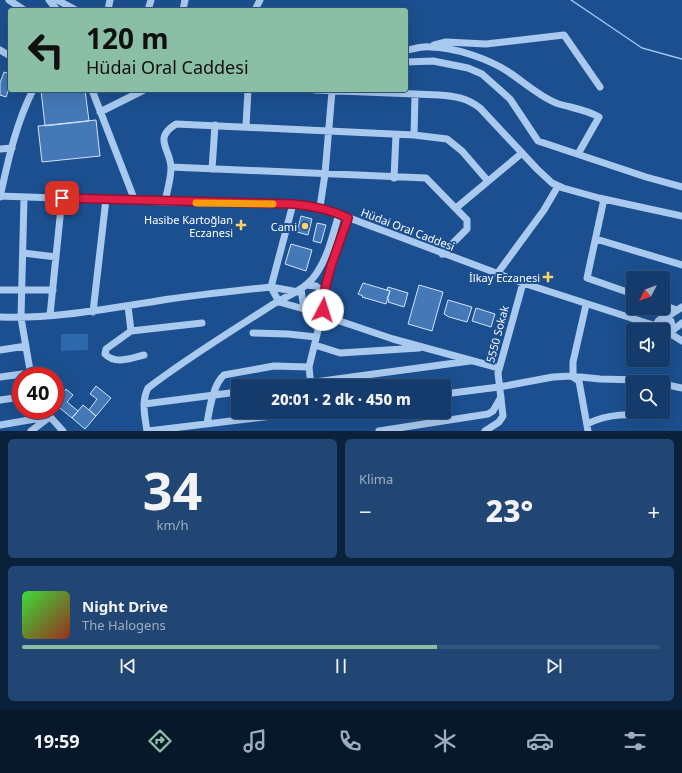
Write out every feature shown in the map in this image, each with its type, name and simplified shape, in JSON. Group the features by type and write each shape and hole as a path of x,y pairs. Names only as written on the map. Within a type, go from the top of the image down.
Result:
{"street":[{"path":"9,0 21,8"},
{"path":"49,0 55,8"},
{"path":"57,0 72,8"},
{"path":"408,50 446,42 486,44 564,35 600,87"},
{"path":"429,46 444,48 489,61 557,103 580,108 599,117 578,154"},
{"path":"408,62 433,61 468,68 482,74 510,99 538,140 668,184 682,186"},
{"path":"0,196 25,104 32,92"},
{"path":"93,92 135,201"},
{"path":"100,112 140,92"},
{"path":"246,126 248,92"},
{"path":"320,207 325,174 332,92"},
{"path":"353,92 458,96 471,101 480,108 537,169 558,186 604,199 682,216"},
{"path":"414,135 415,95"},
{"path":"165,202 171,167 163,142 165,134 176,124 246,126 328,132 414,135 447,139 462,152 487,180"},
{"path":"212,169 215,125"},
{"path":"394,178 396,135"},
{"path":"0,148 12,148"},
{"path":"456,208 487,180 522,153"},
{"path":"171,167 394,178 426,178 467,220 467,229 442,254"},
{"path":"496,274 544,210 558,186"},
{"name":"Hüdai Oral Caddesi","path":"0,196 165,202 294,204 320,207 496,274 641,323"},
{"path":"24,198 21,318 30,367"},
{"path":"50,315 62,198"},
{"path":"93,312 106,199"},
{"path":"604,199 587,278 626,292"},
{"path":"278,302 272,287 294,204"},
{"path":"248,419 148,431 144,396 148,388 162,377 278,302 302,289 318,272 329,248 339,214"},
{"path":"310,379 309,367 325,302 325,294 335,254 348,218"},
{"path":"596,238 682,265"},
{"path":"23,253 56,257"},
{"name":"5550 Sokak","path":"485,431 502,418 499,368 523,283"},
{"path":"0,317 21,318 93,312 272,287 302,289 316,286 325,294"},
{"path":"302,289 304,309"},
{"path":"0,290 53,290"},
{"path":"278,302 304,309 393,340 474,360 499,368"},
{"path":"325,302 341,322"},
{"path":"586,304 573,362 573,376 579,382 588,428 610,416 626,414"},
{"path":"128,306 131,331"},
{"path":"658,323 659,320 666,318 679,309"},
{"path":"666,318 671,321 672,332 682,341"},
{"path":"144,355 119,360 109,359 105,354 106,349 131,331 202,323"},
{"path":"672,332 682,323"},
{"path":"253,334 288,334 316,337"},
{"path":"315,345 340,353 425,348"},
{"path":"0,350 26,346"},
{"path":"345,379 474,360"},
{"path":"207,424 210,404 218,383 224,375 274,366 309,367"},
{"path":"0,377 12,376"},
{"path":"451,393 500,387 553,377 573,376 626,380"},
{"path":"670,385 682,388"},
{"path":"144,404 231,393"},
{"path":"379,431 488,414 493,411 501,397"},
{"path":"0,400 12,398"},
{"path":"0,425 36,419"},
{"path":"31,431 47,419 63,431"}],"shaded area":[{"path":"61,334 88,334 88,350 61,351"}],"building":[{"path":"4,72 8,73 8,92 6,97 0,95 0,83"},
{"path":"41,92 85,92 89,121 45,126"},
{"path":"96,120 100,156 42,162 38,126"},
{"name":"Cami","path":"301,216 312,219 308,235 297,232"},
{"path":"317,223 326,225 321,243 313,241"},
{"path":"291,244 312,250 306,271 285,264"},
{"path":"363,283 390,291 386,304 362,297 363,296 358,294"},
{"path":"419,285 443,292 432,331 408,324"},
{"path":"388,287 408,293 404,307 388,302 389,300 387,299 390,291 387,290"},
{"path":"448,300 472,307 467,322 444,314"},
{"path":"476,308 495,314 491,327 472,321"},
{"path":"96,386 111,398 96,416 89,410 97,399 90,394"},
{"path":"66,389 73,395 67,402 78,411 72,418 64,411 64,392"},
{"path":"83,405 96,416 85,429 72,418"}],"waterway":[{"path":"571,0 642,48 682,59"}],"slow traffic":[{"path":"196,203 273,204"}],"place":[{"name":"Hasibe Kartoğlan Eczanesi","path":"241,225"},
{"name":"Cami","path":"305,226"},
{"name":"İlkay Eczanesi","path":"548,277"}],"route":[{"path":"62,198 165,202 294,204 320,207 344,216 348,218 331,266 325,289 325,302 323,310"}]}
